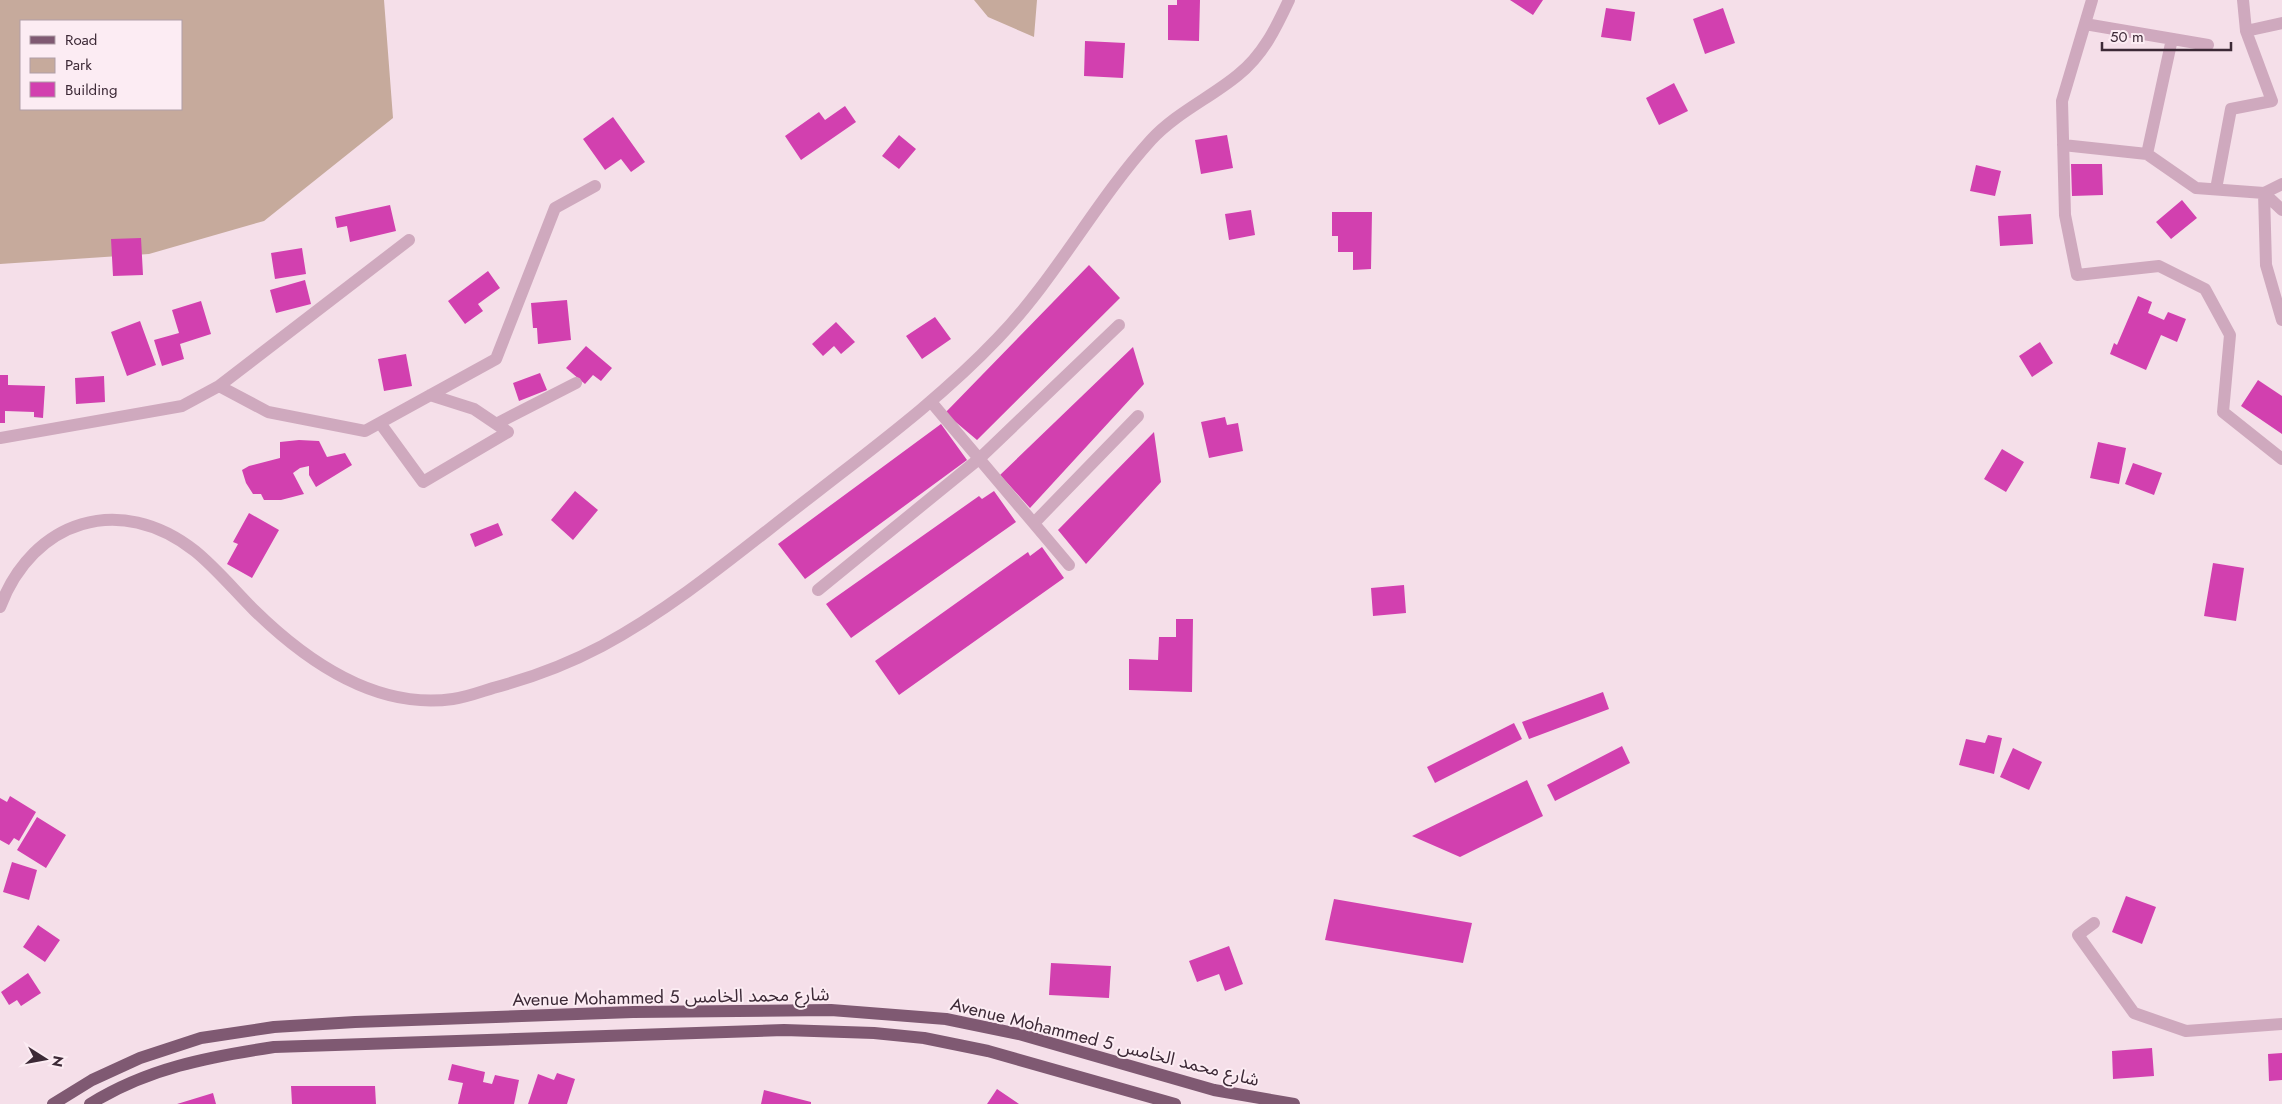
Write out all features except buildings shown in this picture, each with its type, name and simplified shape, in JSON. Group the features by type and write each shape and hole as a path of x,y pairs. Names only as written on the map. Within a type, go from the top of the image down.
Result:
{"main road":[{"name":"Avenue Mohammed 5 شارع محمد الخامس","path":"53,1104 92,1080 140,1058 201,1038 274,1028 355,1022 633,1012 831,1010 946,1019 1019,1034 1214,1090 1294,1104"},
{"name":"Avenue Mohammed 5 شارع محمد الخامس","path":"90,1104 102,1096 155,1073 205,1058 274,1047 784,1030 874,1033 933,1040 988,1050 1175,1104"}],"street":[{"path":"0,607 17,576 36,550 61,531 87,522 113,519 141,524 169,535 195,551 283,638 316,662 372,690 397,698 424,700 454,699 512,683 558,666 603,645 683,594 932,403 997,340 1035,297 1127,168 1156,135 1185,111 1237,76 1254,60 1271,38 1290,0"},
{"path":"2092,0 2062,100 2065,215 2077,275 2159,266 2205,289 2230,336 2223,412 2282,459"},
{"path":"2216,189 2230,109 2272,102 2246,31 2243,0"},
{"path":"2246,31 2282,23"},
{"path":"2085,24 2208,46"},
{"path":"2147,154 2172,39"},
{"path":"2063,145 2147,154 2196,188 2264,193 2282,184"},
{"path":"219,386 268,412 365,431 496,359 555,208 595,186"},
{"path":"2264,193 2282,210"},
{"path":"2264,193 2266,265 2282,320"},
{"path":"0,438 182,406 219,386 409,240"},
{"path":"818,590 980,458 1119,325"},
{"path":"496,424 576,383"},
{"path":"380,423 423,482 508,432 474,409 430,395"},
{"path":"932,403 1069,565"},
{"path":"1034,523 1138,416"},
{"path":"2094,923 2078,935 2134,1013 2186,1031 2282,1024"}],"green space":[{"path":"0,0 384,0 393,118 264,221 149,254 0,264"},
{"path":"974,0 1037,0 1034,37 988,17"}]}
